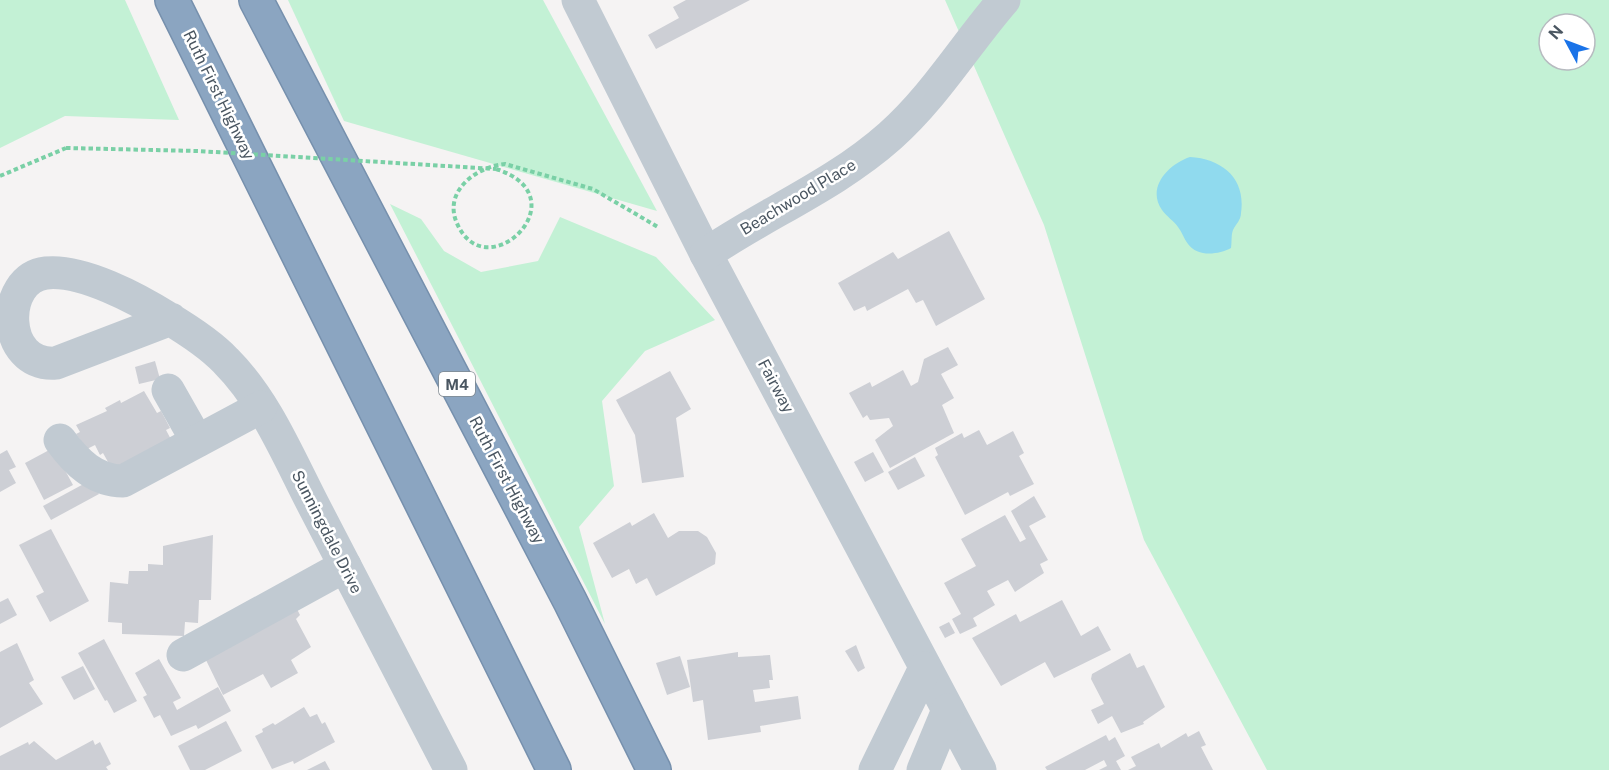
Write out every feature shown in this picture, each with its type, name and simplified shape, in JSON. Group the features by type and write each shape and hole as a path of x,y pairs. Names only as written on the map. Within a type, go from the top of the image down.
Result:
{"highway":[{"name":"Ruth First Highway","path":"172,0 554,770"},
{"name":"Ruth First Highway","path":"256,0 570,601 654,770"}],"street":[{"name":"Fairway","path":"578,0 706,254 980,770"},
{"name":"Beachwood Place","path":"706,254 743,229 835,178 891,135 948,73 1004,0"},
{"name":"Sunningdale Drive","path":"171,320 226,361 261,407 451,770"},
{"path":"168,390 197,441"},
{"path":"60,440 72,456 87,469 103,479 123,481 261,407"},
{"path":"183,655 345,566"},
{"path":"875,770 925,668"},
{"path":"922,770 948,710"}],"path":[{"path":"0,176 66,148 198,151 496,169 510,174 521,183 528,195 531,207 525,230 515,240 503,246 488,247 475,243 464,234 456,220 454,205 464,183 481,169 505,164 593,189 665,231"}],"green space":[{"path":"0,0 125,0 179,120 65,116 0,148"},
{"path":"288,0 543,0 657,211 344,121"},
{"path":"945,0 1609,0 1609,770 1267,770 1144,540 1044,225"},
{"path":"390,204 421,219 444,251 481,272 538,261 560,217 656,257 715,320 645,351 602,401 614,486 579,527 605,624"}],"water":[{"path":"1190,157 1213,162 1230,173 1236,181 1242,201 1241,215 1232,232 1231,248 1208,254 1197,251 1192,248 1181,231 1162,210 1158,201 1158,185 1168,171"}],"building":[{"path":"686,0 750,0 656,49 648,35 679,18 673,7"},
{"path":"949,231 985,299 936,326 923,300 916,303 908,289 867,311 865,306 854,311 838,283 893,252 898,259"},
{"path":"948,347 958,365 941,374 954,398 942,405 954,433 890,468 875,440 893,426 889,418 870,420 867,415 863,418 849,393 870,382 872,387 903,370 911,386 918,382 924,359"},
{"path":"155,361 160,379 139,384 135,367"},
{"path":"670,371 691,409 676,418 684,477 642,483 635,435 616,400"},
{"path":"144,391 157,413 161,411 170,428 166,430 175,447 117,478 103,453 100,455 95,445 87,449 76,434 80,432 76,425 107,411 105,408 120,400 121,403"},
{"path":"979,430 987,445 1013,431 1024,453 1019,456 1034,484 1010,496 1008,492 965,515 935,457 938,455 935,448 962,433 964,438"},
{"path":"53,448 73,485 44,500 25,463"},
{"path":"7,450 16,467 9,470 16,483 0,492 0,454"},
{"path":"873,452 884,472 865,482 854,462"},
{"path":"915,457 925,476 898,490 888,472"},
{"path":"91,480 99,494 51,520 43,506"},
{"path":"1034,496 1046,517 1029,526 1048,560 1040,564 1044,573 1015,592 1008,580 987,591 995,605 973,618 977,626 960,634 952,619 961,614 944,583 976,566 961,539 1005,515 1020,542 1026,539 1011,511"},
{"path":"654,513 668,538 679,531 698,531 707,537 716,553 715,564 656,596 647,578 636,584 629,569 612,578 593,543 630,522 632,526"},
{"path":"51,529 89,601 50,622 36,596 44,592 19,545"},
{"path":"213,535 211,600 199,600 198,623 185,622 184,636 122,634 122,623 108,622 110,582 128,584 129,571 148,571 148,564 163,565 163,546"},
{"path":"8,598 17,615 0,624 0,602"},
{"path":"1062,600 1081,636 1098,626 1111,650 1054,678 1045,662 1001,686 972,638 1016,614 1020,622"},
{"path":"294,603 300,615 296,619 311,647 291,660 298,673 271,688 263,674 223,695 205,658"},
{"path":"949,622 955,633 945,638 939,627"},
{"path":"104,639 137,701 114,713 78,653"},
{"path":"17,643 34,680 29,683 43,704 0,728 0,652"},
{"path":"856,645 865,668 858,672 845,651"},
{"path":"738,652 738,657 770,655 773,680 769,680 770,688 753,690 755,702 798,696 801,719 760,726 761,732 708,740 703,700 693,702 687,660"},
{"path":"1130,653 1137,668 1144,665 1165,707 1143,722 1144,724 1121,733 1112,716 1098,724 1091,710 1104,704 1091,679 1092,674"},
{"path":"680,656 690,687 667,695 656,663"},
{"path":"159,659 181,698 173,702 177,710 218,687 231,711 198,729 196,725 171,736 160,715 154,718 143,697 147,695 135,673"},
{"path":"83,666 95,689 74,700 61,677"},
{"path":"304,707 310,717 317,714 322,724 325,722 335,742 294,764 293,761 272,769 255,736 263,732 262,729 273,723 275,725"},
{"path":"226,721 242,751 205,770 190,770 178,746"},
{"path":"1199,731 1206,745 1201,747 1213,770 1128,770 1136,766 1131,757 1159,743 1161,748 1186,733 1188,737"},
{"path":"1106,735 1109,741 1115,737 1125,756 1116,761 1121,770 1099,770 1107,766 1104,760 1085,770 1047,770 1045,767"},
{"path":"93,740 95,745 100,742 111,764 106,767 108,770 0,770 0,756 28,742 29,745 34,741 56,760"},
{"path":"325,761 330,770 307,770"}]}
